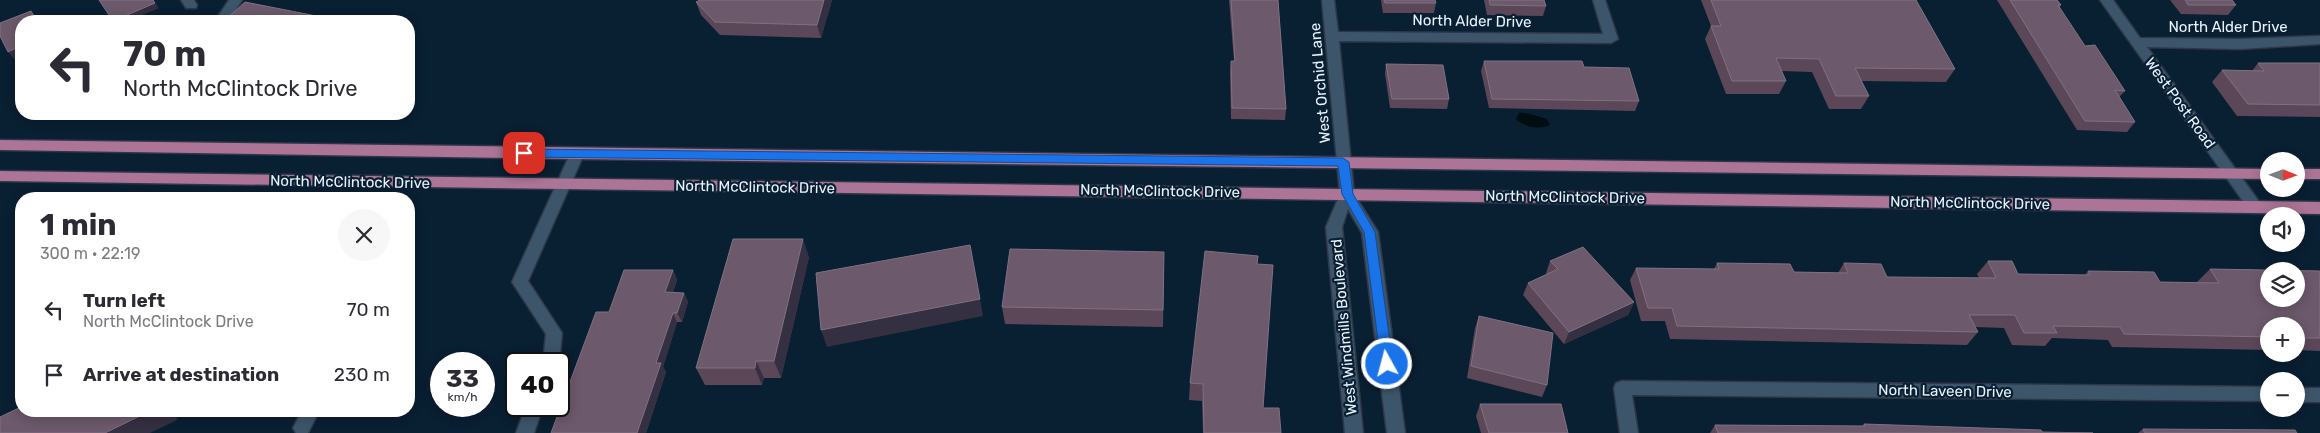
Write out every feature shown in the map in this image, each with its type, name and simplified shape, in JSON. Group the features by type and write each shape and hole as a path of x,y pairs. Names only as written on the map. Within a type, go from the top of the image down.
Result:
{"main road":[{"name":"North McClintock Drive","path":"0,145 577,154 2015,169 2260,174"},
{"path":"2305,174 2320,174"},
{"name":"North McClintock Drive","path":"0,176 563,185 1347,187 2320,208"}],"street":[{"path":"225,15 236,0"},
{"name":"West Orchid Lane","path":"1328,0 1343,162"},
{"name":"North Alder Drive","path":"1332,36 1611,39 1599,0"},
{"name":"West Post Road","path":"2106,0 2255,207"},
{"name":"North Alder Drive","path":"2136,42 2247,44 2320,40"},
{"path":"552,352 554,332 520,282 577,154"},
{"path":"1343,162 1347,187 1370,232 1396,433"},
{"name":"West Windmills Boulevard","path":"1347,187 1334,227 1354,433"},
{"name":"North Laveen Drive","path":"1629,433 1622,388 2260,394"},
{"path":"2305,395 2320,395"},
{"path":"302,428 308,417"},
{"path":"525,433 531,417"}],"shaded area":[{"path":"1519,113 1547,119 1550,125 1546,127 1527,126 1516,119"}],"building":[{"path":"99,0 153,0 155,3 127,15 109,15"},
{"path":"700,0 824,0 817,25 715,22 696,2"},
{"path":"1231,0 1278,0 1286,109 1232,108 1231,61 1235,61"},
{"path":"1384,0 1435,0 1436,3 1385,3"},
{"path":"1489,0 1544,0 1546,6 1490,5"},
{"path":"1711,0 1916,0 1955,69 1855,68 1869,96 1836,96 1819,59 1776,58 1786,81 1732,81 1711,26 1721,26"},
{"path":"2010,0 2057,0 2061,5 2058,5 2085,46 2095,45 2125,91 2115,90 2135,122 2085,121"},
{"path":"2185,0 2232,0 2236,5 2188,5"},
{"path":"245,2 311,15 231,15"},
{"path":"31,11 33,15 21,15"},
{"path":"15,17 15,49 8,52 0,36 0,23"},
{"path":"1484,61 1582,61 1584,67 1629,68 1639,101 1492,99"},
{"path":"2258,63 2320,63 2320,105 2248,104 2222,70 2264,71"},
{"path":"1386,64 1443,65 1449,99 1392,99"},
{"path":"733,239 803,239 774,361 756,361 755,368 696,368"},
{"path":"970,245 980,299 821,330 816,273"},
{"path":"1583,247 1634,302 1569,332 1528,283 1558,269 1550,261"},
{"path":"1010,249 1164,252 1163,310 1002,307"},
{"path":"1205,251 1258,256 1257,264 1273,265 1263,408 1279,408 1281,433 1204,433 1203,384 1190,383"},
{"path":"1988,261 2012,261 2018,274 2090,275 2088,271 2154,272 2160,282 2219,283 2210,269 2260,270 2260,307 2305,307 2305,271 2320,271 2320,338 2305,338 2305,317 2260,317 2260,337 2124,334 2120,327 2053,326 2057,333 2024,333 2015,315 1969,315 1978,332 1677,326 1672,308 1648,308 1636,268 1719,269 1717,263 1790,264 1794,272 1848,273 1844,263 1881,264 1887,277 1996,278"},
{"path":"624,270 673,270 665,292 684,293 677,313 673,313 656,363 661,363 637,433 551,433 557,417 570,417 570,382 596,312 609,312"},
{"path":"1479,316 1553,333 1547,385 1471,366"},
{"path":"1480,404 1561,404 1568,433 1489,433"},
{"path":"15,410 15,417 138,417 105,433 0,433 0,417"},
{"path":"1864,424 2093,433 1718,433 1715,425 1865,426"},
{"path":"2143,429 2295,430 2297,433 2145,433"}],"route":[{"path":"524,153 1343,162 1347,194 1370,232 1387,364"}]}
